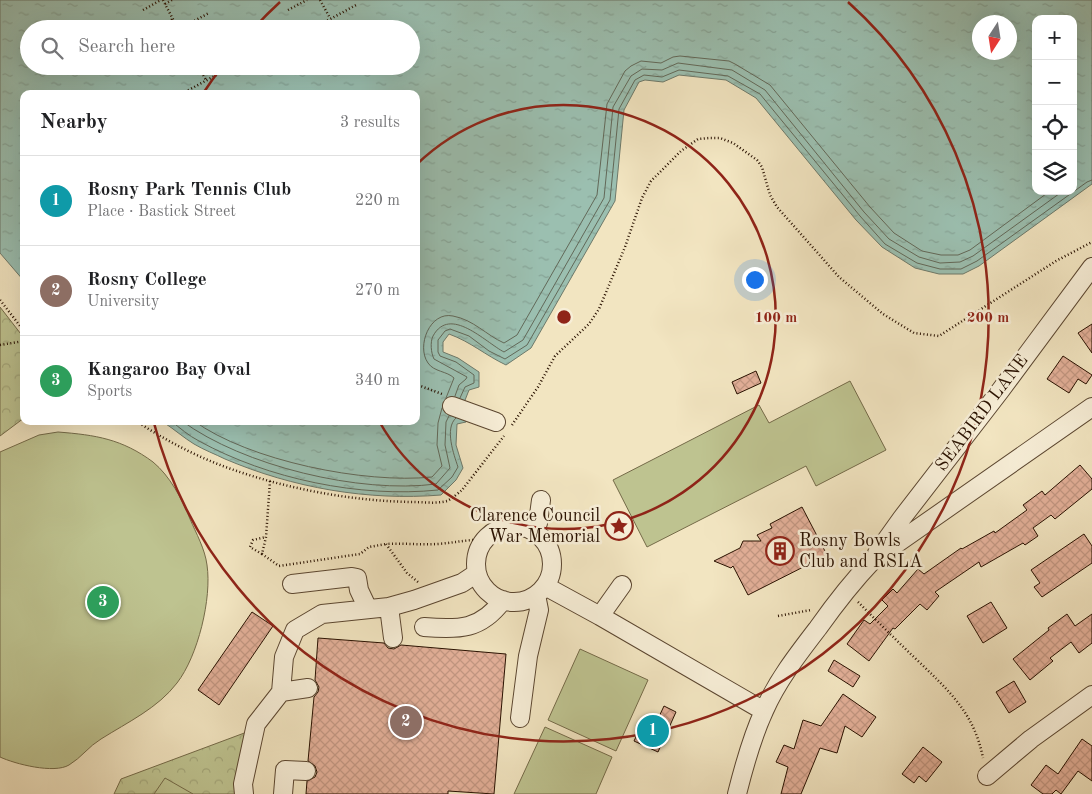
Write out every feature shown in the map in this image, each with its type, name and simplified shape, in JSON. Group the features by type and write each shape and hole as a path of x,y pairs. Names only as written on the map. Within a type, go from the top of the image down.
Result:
{"street":[{"name":"SEABIRD LANE","path":"873,560 883,542 1000,391 1092,267"},
{"path":"452,406 503,429"},
{"path":"738,794 748,756 764,711 798,654 846,590 873,560 1092,407"},
{"path":"533,531 538,523 541,500"},
{"path":"520,718 528,656 539,610 540,590 551,572 551,554 546,543 533,531 522,527 510,526 494,532 485,540 477,557 477,573 488,591 503,600 520,601 540,590"},
{"path":"244,794 243,784 256,724 281,692 284,657 295,630 322,614 389,607 462,583 477,573"},
{"path":"292,584 357,578 359,590 368,609"},
{"path":"600,616 622,585"},
{"path":"540,590 600,616 764,711"},
{"path":"424,627 450,629 478,623 496,610 503,600"},
{"path":"389,607 393,638"},
{"path":"281,692 308,688"},
{"path":"987,776 1031,739 1092,695"},
{"path":"283,794 285,770 306,771"}],"path":[{"path":"143,10 163,1 172,0"},
{"path":"288,10 307,0"},
{"path":"320,0 330,19 356,5"},
{"path":"163,1 173,19"},
{"path":"195,20 208,13"},
{"path":"203,75 206,81"},
{"path":"189,90 217,75"},
{"path":"143,425 171,442 208,460 270,481 369,500 401,502 448,500 462,490 503,429 538,387 555,356 589,324 599,309 625,247 642,198 651,182 681,151 698,139 720,138 733,143 757,160 762,167 770,195 778,207 839,277 883,314 914,333 939,336 1056,261 1092,242"},
{"path":"0,300 20,326"},
{"path":"0,345 20,342"},
{"path":"262,554 266,537 270,481"},
{"path":"266,537 253,540 250,547 279,566 360,554 369,547 386,544 436,544 472,539 485,540"},
{"path":"386,544 407,573 432,594"},
{"path":"846,590 950,691 968,716 981,747 987,776"},
{"path":"778,616 821,608 829,612"}],"green space":[{"path":"0,307 20,333 20,421 0,436"},
{"path":"850,381 886,450 816,486 806,466 647,547 613,480 759,405 769,423"},
{"path":"58,432 108,439 142,454 153,462 170,481 179,496 202,547 206,559 208,578 202,626 185,672 177,683 152,707 97,742 69,765 54,769 24,765 0,757 0,452 39,435"},
{"path":"580,649 648,680 616,751 548,720"},
{"path":"545,727 612,757 596,794 514,794"},
{"path":"247,732 236,794 114,794 121,779"},
{"path":"165,778 193,794 154,794"}],"water":[{"path":"0,0 1092,0 1092,184 1077,195 1077,15 1032,15 1032,195 1077,195 979,266 963,274 939,274 915,268 882,247 856,220 756,98 726,80 679,75 663,82 645,80 639,82 624,110 615,201 531,348 506,365 449,334 443,342 443,352 458,358 479,372 479,387 469,390 460,413 467,415 466,422 457,424 456,445 463,468 456,480 441,495 386,496 359,494 304,485 251,469 198,446 167,425 420,425 420,90 20,90 20,276 0,253"}],"building":[{"path":"1092,324 1092,353 1078,333"},
{"path":"1063,356 1092,375 1086,384 1078,379 1069,393 1047,379"},
{"path":"756,371 761,383 737,394 732,382"},
{"path":"1080,465 1092,479 1092,489 1055,519 1051,515 1033,528 1038,536 1025,545 1023,543 981,567 979,562 935,592 939,596 927,610 920,604 895,629 893,628 869,661 847,644 864,620 870,624 888,606 882,600 893,589 897,593 918,569 924,574 961,548 994,531 995,533 1027,510 1023,505 1042,491 1045,495"},
{"name":"Rosny Bowls Club and RSLA","path":"802,507 827,555 748,595 733,566 731,568 714,561 740,548 743,541 761,541 757,535 772,528 770,524"},
{"path":"1084,534 1092,546 1092,563 1042,597 1034,587 1040,583 1031,570"},
{"path":"991,602 1007,628 983,643 967,616"},
{"path":"252,612 273,626 219,705 198,690"},
{"path":"1067,614 1075,626 1092,614 1092,643 1079,653 1071,642 1050,658 1053,661 1030,680 1013,659"},
{"path":"318,638 384,643 388,648 394,649 401,645 506,654 494,794 448,791 448,794 306,794 307,781 315,777 317,772 315,766 308,761 314,697 319,687 315,680"},
{"path":"834,660 860,676 853,687 828,671"},
{"path":"1014,681 1026,702 1009,713 996,692"},
{"path":"843,694 876,717 862,737 845,726 837,753 820,748 801,794 781,794 788,767 776,762 784,745 794,749 803,720 821,726"},
{"path":"664,706 676,712 658,752 634,741 646,716 657,721"},
{"path":"1082,739 1092,746 1092,781 1078,771 1061,794 1056,790 1052,794 1043,794 1031,785 1046,765 1058,774"},
{"path":"923,747 942,762 926,782 919,776 914,783 902,774"}],"place":[{"name":"Clarence Council War Memorial","path":"619,526"},
{"name":"Rosny Bowls Club and RSLA","path":"780,551"},
{"name":"Kangaroo Bay Oval","path":"103,602"},
{"name":"Rosny College","path":"406,722"},
{"name":"Rosny Park Tennis Club","path":"653,731"}]}
